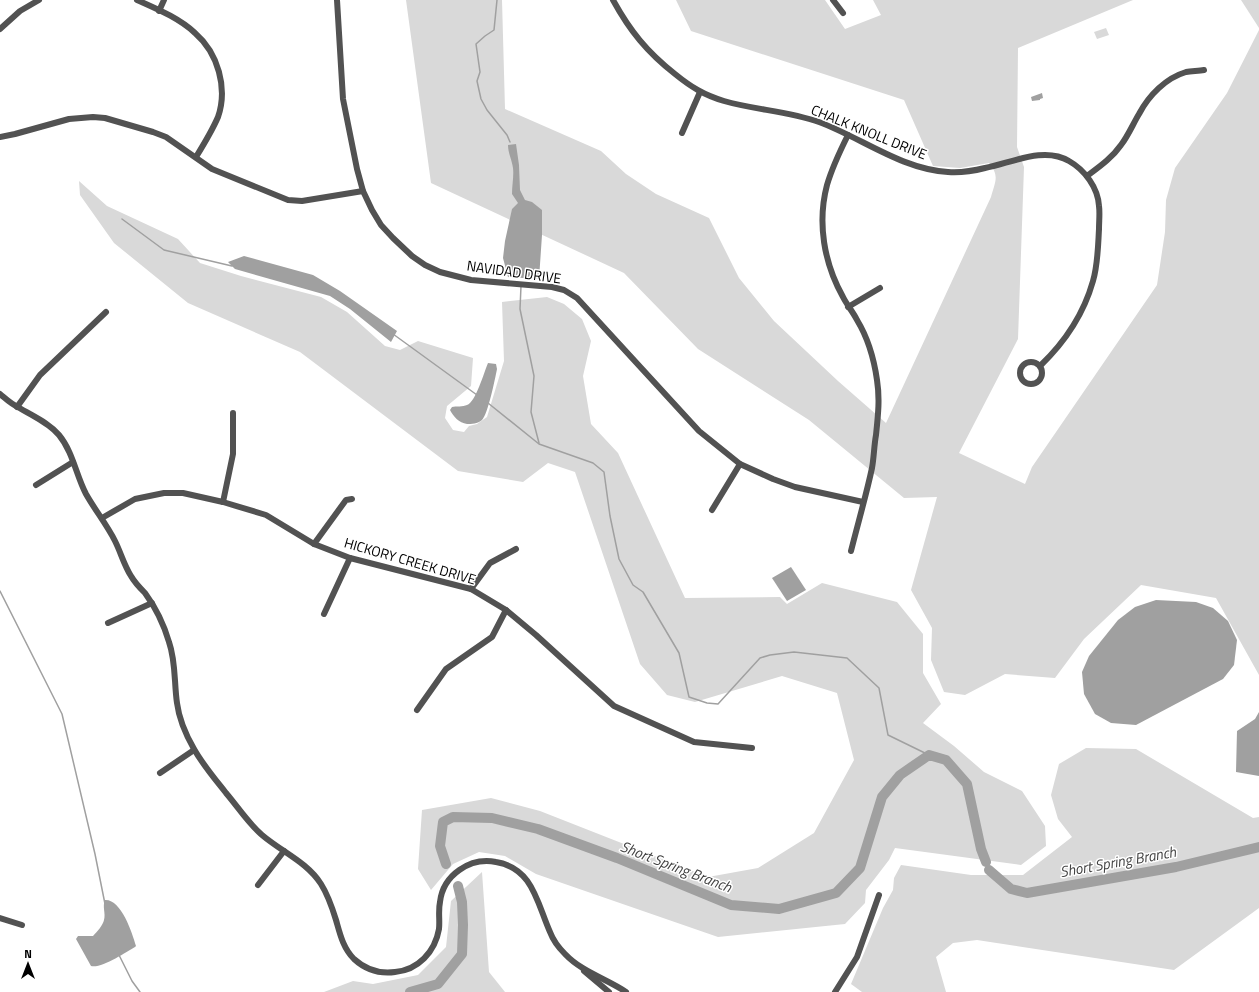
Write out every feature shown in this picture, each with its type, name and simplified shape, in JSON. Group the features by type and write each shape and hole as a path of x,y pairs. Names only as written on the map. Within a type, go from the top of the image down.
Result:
{"street":[{"path":"0,29 20,11 39,0"},
{"path":"137,0 177,19 196,33 207,47 218,66 222,91 218,116 211,132 196,157"},
{"path":"159,11 164,0"},
{"name":"NAVIDAD DRIVE","path":"337,0 343,99 357,169 363,191 372,210 381,225 393,238 412,256 425,265 440,272 471,280 552,287 564,290 578,298 699,431 740,464 794,487 863,502"},
{"name":"CHALK KNOLL DRIVE","path":"613,0 627,24 649,51 666,67 688,85 700,92 722,101 774,111 818,122 848,134 911,165 930,170 948,172 969,171 987,168 1032,156 1044,155 1069,161 1087,176 1096,192 1099,208 1098,250 1093,280 1087,298 1074,324 1053,352 1040,366"},
{"path":"833,0 843,13"},
{"path":"1087,176 1121,146 1143,106 1158,89 1169,80 1187,72 1204,70"},
{"path":"682,133 700,92"},
{"path":"0,137 69,119 93,117 105,118 166,137 212,169 288,200 302,201 363,191"},
{"path":"848,134 827,187 823,215 826,257 836,285 857,320 868,344 875,367 879,410 872,467 851,551"},
{"path":"848,307 880,288"},
{"path":"17,407 40,375 106,312"},
{"path":"0,394 17,407 48,424 66,445 79,480 88,498 116,542 126,568 133,580 152,603 164,625 173,659 180,717 194,750 207,769 261,834 303,864 320,883 329,898 342,940 354,959 365,967 376,972 387,973 404,971 419,964 426,957 436,941 439,928 440,901 448,882 460,869 468,865 488,861 497,862 518,870 527,878 533,888 550,934 559,947 568,957 609,992"},
{"path":"223,502 233,454 233,413"},
{"path":"36,485 73,462"},
{"path":"712,510 740,464"},
{"name":"HICKORY CREEK DRIVE","path":"102,518 135,499 164,492 183,493 223,502 266,515 314,544 350,558 471,590 506,610 536,635 614,706 694,742 752,748"},
{"path":"314,544 346,500 352,499"},
{"path":"471,590 490,563 516,549"},
{"path":"324,614 350,558"},
{"path":"108,623 152,603"},
{"path":"417,710 446,669 492,637 506,610"},
{"path":"160,773 194,750"},
{"path":"258,885 284,851"},
{"path":"835,992 857,957 879,895"},
{"path":"0,918 22,925"},
{"path":"580,967 626,992"}],"shaded area":[{"path":"406,0 502,0 505,109 601,151 626,174 656,194 709,218 739,278 774,321 838,381 886,423 991,197 996,179 995,172 989,163 960,168 933,166 904,100 691,31 676,0 825,0 845,29 881,15 873,0 1133,0 1018,48 1017,147 1024,167 1018,339 959,453 1025,484 1032,467 1157,285 1165,232 1166,200 1175,168 1227,93 1259,30 1259,675 1216,598 1141,585 1084,639 1055,678 1005,674 965,695 944,692 931,660 932,628 911,590 937,497 904,498 809,420 698,349 624,273 431,183"},
{"path":"1241,0 1259,0 1259,28"},
{"path":"1106,28 1109,35 1097,39 1094,32"},
{"path":"1042,93 1043,98 1032,101 1031,97"},
{"path":"516,144 520,190 525,200 532,202 542,210 539,279 508,277 503,258 512,209 518,203 512,194 513,168 508,145"},
{"path":"79,181 107,206 178,239 200,263 241,276 321,297 347,312 385,346 400,350 418,341 473,358 471,386 447,406 445,418 453,430 464,432 469,426 477,424 487,417 504,361 502,302 547,297 564,304 582,319 591,341 583,376 591,424 618,453 685,598 780,597 787,604 822,583 897,602 923,634 923,673 941,704 923,723 954,746 984,772 1022,791 1045,826 1046,846 1021,865 895,848 889,860 866,890 865,903 845,924 718,937 536,874 505,856 479,852 453,864 431,890 418,869 422,810 491,798 540,811 708,877 758,868 814,833 854,760 837,693 782,676 695,702 667,695 640,664 575,472 548,463 523,482 458,471 300,352 188,303 114,243 80,195"},
{"path":"244,256 313,275 340,291 397,331 391,342 350,309 330,296 235,269 228,262"},
{"path":"488,363 496,364 497,369 487,411 482,420 477,423 467,424 461,422 450,410 452,407 465,406 470,403 477,393"},
{"path":"791,567 806,590 787,601 772,578"},
{"path":"1156,600 1196,602 1213,608 1228,621 1237,640 1234,665 1223,679 1136,725 1111,723 1095,714 1084,694 1082,672 1089,656 1118,620 1135,607"},
{"path":"1259,712 1259,776 1236,772 1237,731 1255,719"},
{"path":"1086,748 1136,749 1253,818 1259,817 1259,908 1174,970 977,940 953,943 936,957 946,992 862,992 851,984 883,908 893,890 894,878 901,865 971,875 1023,875 1072,837 1058,819 1051,795 1059,764"},
{"path":"482,872 489,972 505,992 324,992 353,981 373,984 418,975 446,947 451,901"},
{"path":"105,900 111,901 121,910 129,925 136,946 107,963 91,966 76,939 78,936 93,936 100,928 104,917"}],"waterway":[{"path":"497,0 494,30 476,44 480,72 477,81 481,99 487,110 507,135 510,142"},
{"path":"122,219 164,250 232,266"},
{"path":"521,286 520,309 534,376 531,412 539,443"},
{"path":"393,334 477,395"},
{"path":"488,403 539,444 593,463 604,472 610,516 619,559 633,585 643,592 679,653 689,697 707,703 718,704 760,658 770,655 794,652 847,658 879,688 888,735 929,755"},
{"path":"0,591 62,714 95,854 105,904"},
{"name":"Short Spring Branch","path":"446,864 440,846 443,822 453,817 492,818 538,829 617,858 731,905 779,909 836,893 860,868 882,797 900,775 929,755 946,760 967,784 981,849 986,862"},
{"name":"Short Spring Branch","path":"989,870 1011,889 1027,893 1176,867 1259,847"},
{"name":"Short Spring Branch","path":"410,992 438,984 462,954 462,902 458,886"},
{"path":"119,955 132,981 140,992"}]}
